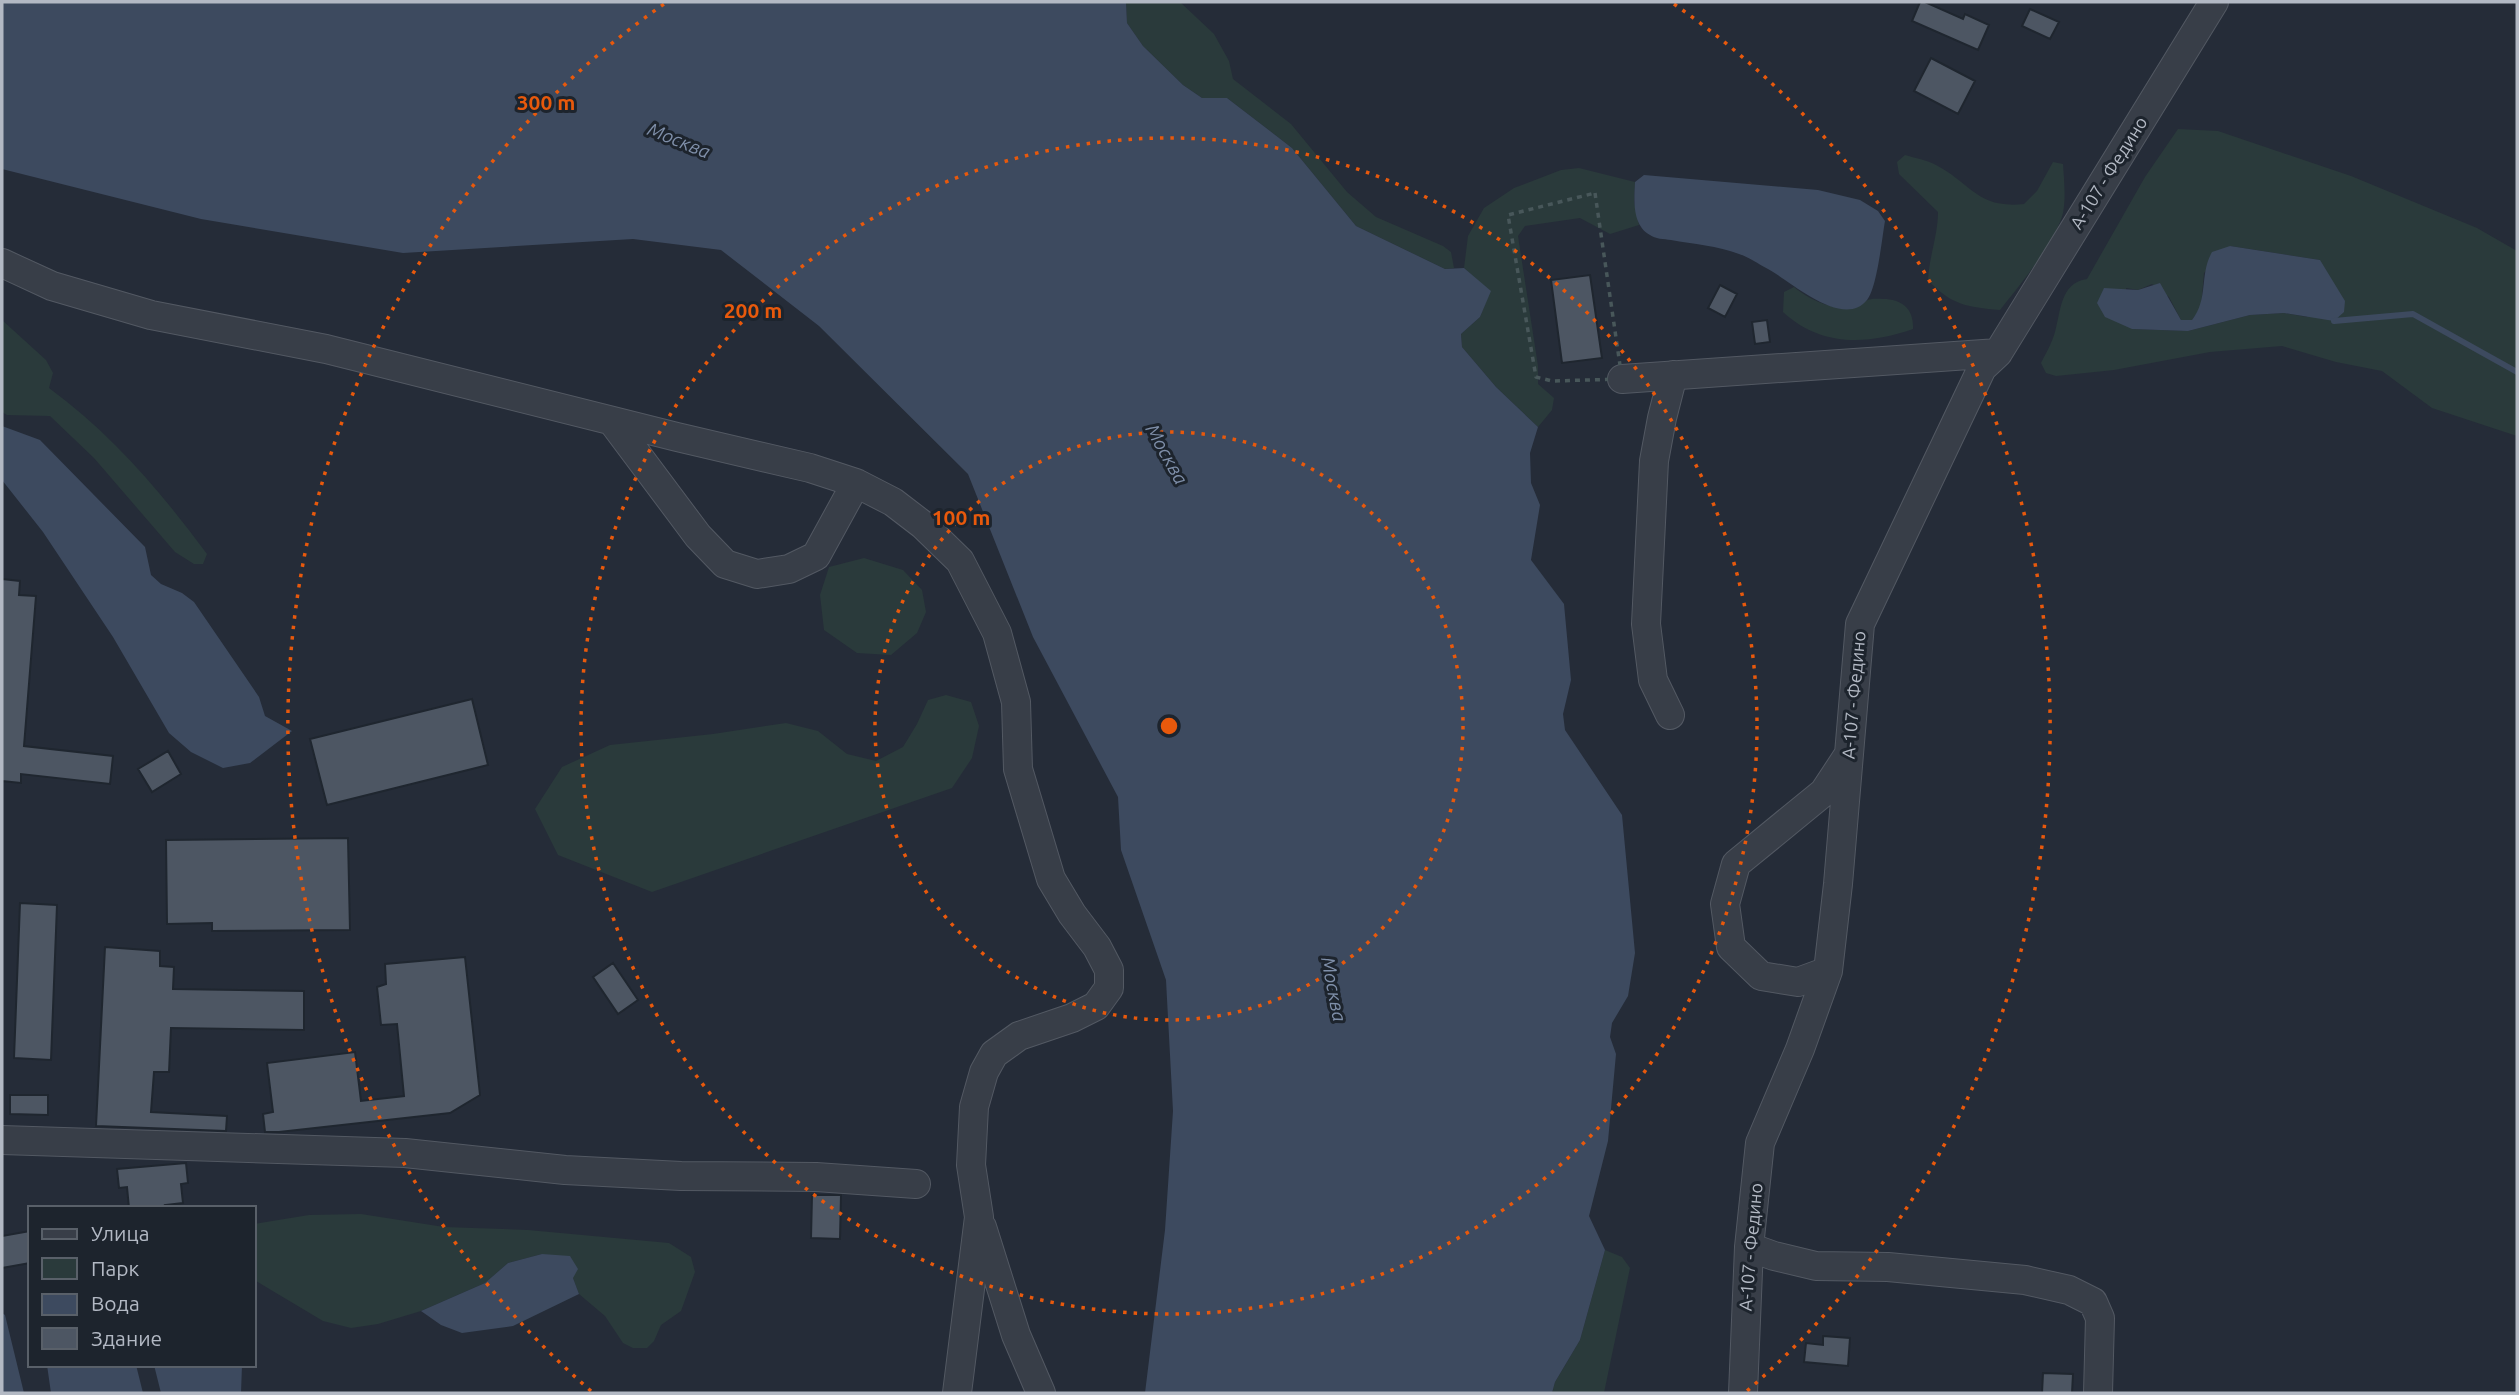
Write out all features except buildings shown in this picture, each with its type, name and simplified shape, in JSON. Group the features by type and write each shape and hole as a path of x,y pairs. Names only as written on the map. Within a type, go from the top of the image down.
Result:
{"street":[{"name":"А-107 - Федино","path":"1743,1393 1749,1247 1760,1143 1800,1049 1828,971 1860,624 1982,368 1998,353 2214,2"},
{"path":"2,262 52,286 151,315 326,349 810,468 856,483 893,502 923,525 960,561 997,632 1016,702 1018,769 1051,879 1072,914 1097,947 1109,970 1109,988 1096,1006 1072,1018 1018,1036 995,1054 984,1072 974,1107 971,1165 979,1217 1016,1335 1041,1393"},
{"path":"1622,379 1998,353"},
{"path":"1670,715 1653,680 1646,624 1654,461 1673,375"},
{"path":"612,421 698,536 725,564 757,574 789,569 816,556 856,483"},
{"path":"1828,971 1798,982 1761,976 1731,947 1725,904 1736,864 1824,792 1849,755"},
{"path":"2,1140 405,1153 565,1170 681,1176 816,1177 916,1184"},
{"path":"957,1393 979,1217"},
{"path":"1749,1247 1816,1266 1888,1267 1967,1273 2025,1280 2069,1290 2094,1302 2100,1318 2098,1393"}],"path":[{"path":"1595,193 1622,379 1552,381 1536,377 1508,215 1595,193"}],"green space":[{"path":"1126,2 1180,2 1214,34 1229,61 1233,79 1291,124 1347,192 1376,217 1443,246 1451,252 1454,268 1445,269 1356,226 1292,148 1227,98 1202,98 1183,85 1143,46 1127,23"},
{"path":"2178,129 2218,131 2351,176 2477,228 2517,251 2517,436 2432,408 2382,371 2336,362 2282,346 2210,352 2114,370 2056,376 2046,373 2041,363 2054,336 2063,299 2071,286 2087,279 2145,177","holes":["2230,246 2320,260 2307,317 2284,313 2250,315 2188,331 2132,329 2126,288 2138,290 2152,284 2169,297 2181,320 2192,320 2201,308 2204,273"]},
{"path":"1905,155 1936,165 1985,199 2008,204 2024,204 2037,191 2053,162 2063,164 2064,201 2059,225 2036,264 2000,310 1978,308 1952,300 1928,280 1938,212 1899,174 1897,162"},
{"path":"1579,168 1635,182 1634,202 1639,225 1610,234 1580,218 1525,226 1518,236 1538,366 1538,384 1554,398 1552,410 1538,427 1496,387 1462,347 1461,334 1480,317 1490,291 1464,268 1468,236 1484,208 1514,188 1561,170"},
{"path":"1794,287 1818,302 1838,308 1851,307 1872,299 1896,301 1909,311 1913,329 1862,340 1845,340 1813,332 1783,312 1784,292"},
{"path":"2,320 46,360 53,373 49,388 115,444 172,508 207,554 203,564 194,564 175,552 94,458 50,416 7,415 2,412"},
{"path":"864,558 903,570 922,590 926,612 917,633 891,655 857,653 824,630 820,595 829,567"},
{"path":"946,695 971,702 979,726 972,758 952,788 652,892 558,855 535,809 562,767 610,745 786,723 818,731 847,754 876,761 903,747 928,700"},
{"path":"361,1214 444,1227 528,1230 669,1243 691,1257 695,1272 681,1311 661,1325 654,1341 647,1348 633,1348 623,1343 605,1316 579,1294 573,1278 542,1254 508,1263 485,1283 421,1311 378,1324 351,1328 323,1321 256,1281 256,1224 309,1215"},
{"path":"1605,1250 1622,1257 1630,1268 1604,1393 1552,1393 1555,1382 1580,1340"}],"water":[{"name":"Москва","path":"2,2 1126,2 1127,23 1143,46 1183,85 1202,98 1227,98 1292,148 1356,226 1445,269 1464,268 1491,291 1480,317 1461,334 1462,347 1496,387 1538,427 1530,453 1531,483 1540,505 1531,560 1564,604 1571,680 1563,714 1565,730 1622,815 1635,953 1628,996 1612,1023 1610,1037 1616,1054 1608,1141 1589,1216 1605,1250 1580,1340 1555,1382 1552,1393 1145,1393 1165,1230 1173,1111 1166,980 1121,850 1118,797 1033,637 968,474 819,326 721,250 633,239 403,253 201,219 2,169"},
{"path":"1644,175 1818,190 1860,200 1878,211 1885,221 1871,294 1857,308 1831,306 1802,292 1743,255 1652,236 1644,231 1635,212 1635,182"},
{"path":"2230,246 2320,260 2345,301 2344,312 2334,321 2284,313 2250,315 2188,331 2132,329 2105,317 2097,303 2104,288 2138,290 2160,283 2181,320 2192,320 2200,303 2212,252"},
{"path":"2,426 40,440 145,547 151,575 161,584 182,593 194,602 259,697 265,716 292,731 250,763 223,768 191,752 169,733 113,637 43,532 2,480"},
{"path":"542,1254 570,1256 578,1269 573,1278 579,1294 513,1326 462,1333 441,1325 421,1311 485,1283 508,1263"},
{"path":"2,1313 5,1315 24,1393 2,1393"},
{"path":"47,1367 136,1367 143,1393 51,1393"},
{"path":"154,1367 242,1367 241,1393 161,1393"}],"waterway":[{"path":"2334,321 2413,314 2517,372"}]}
